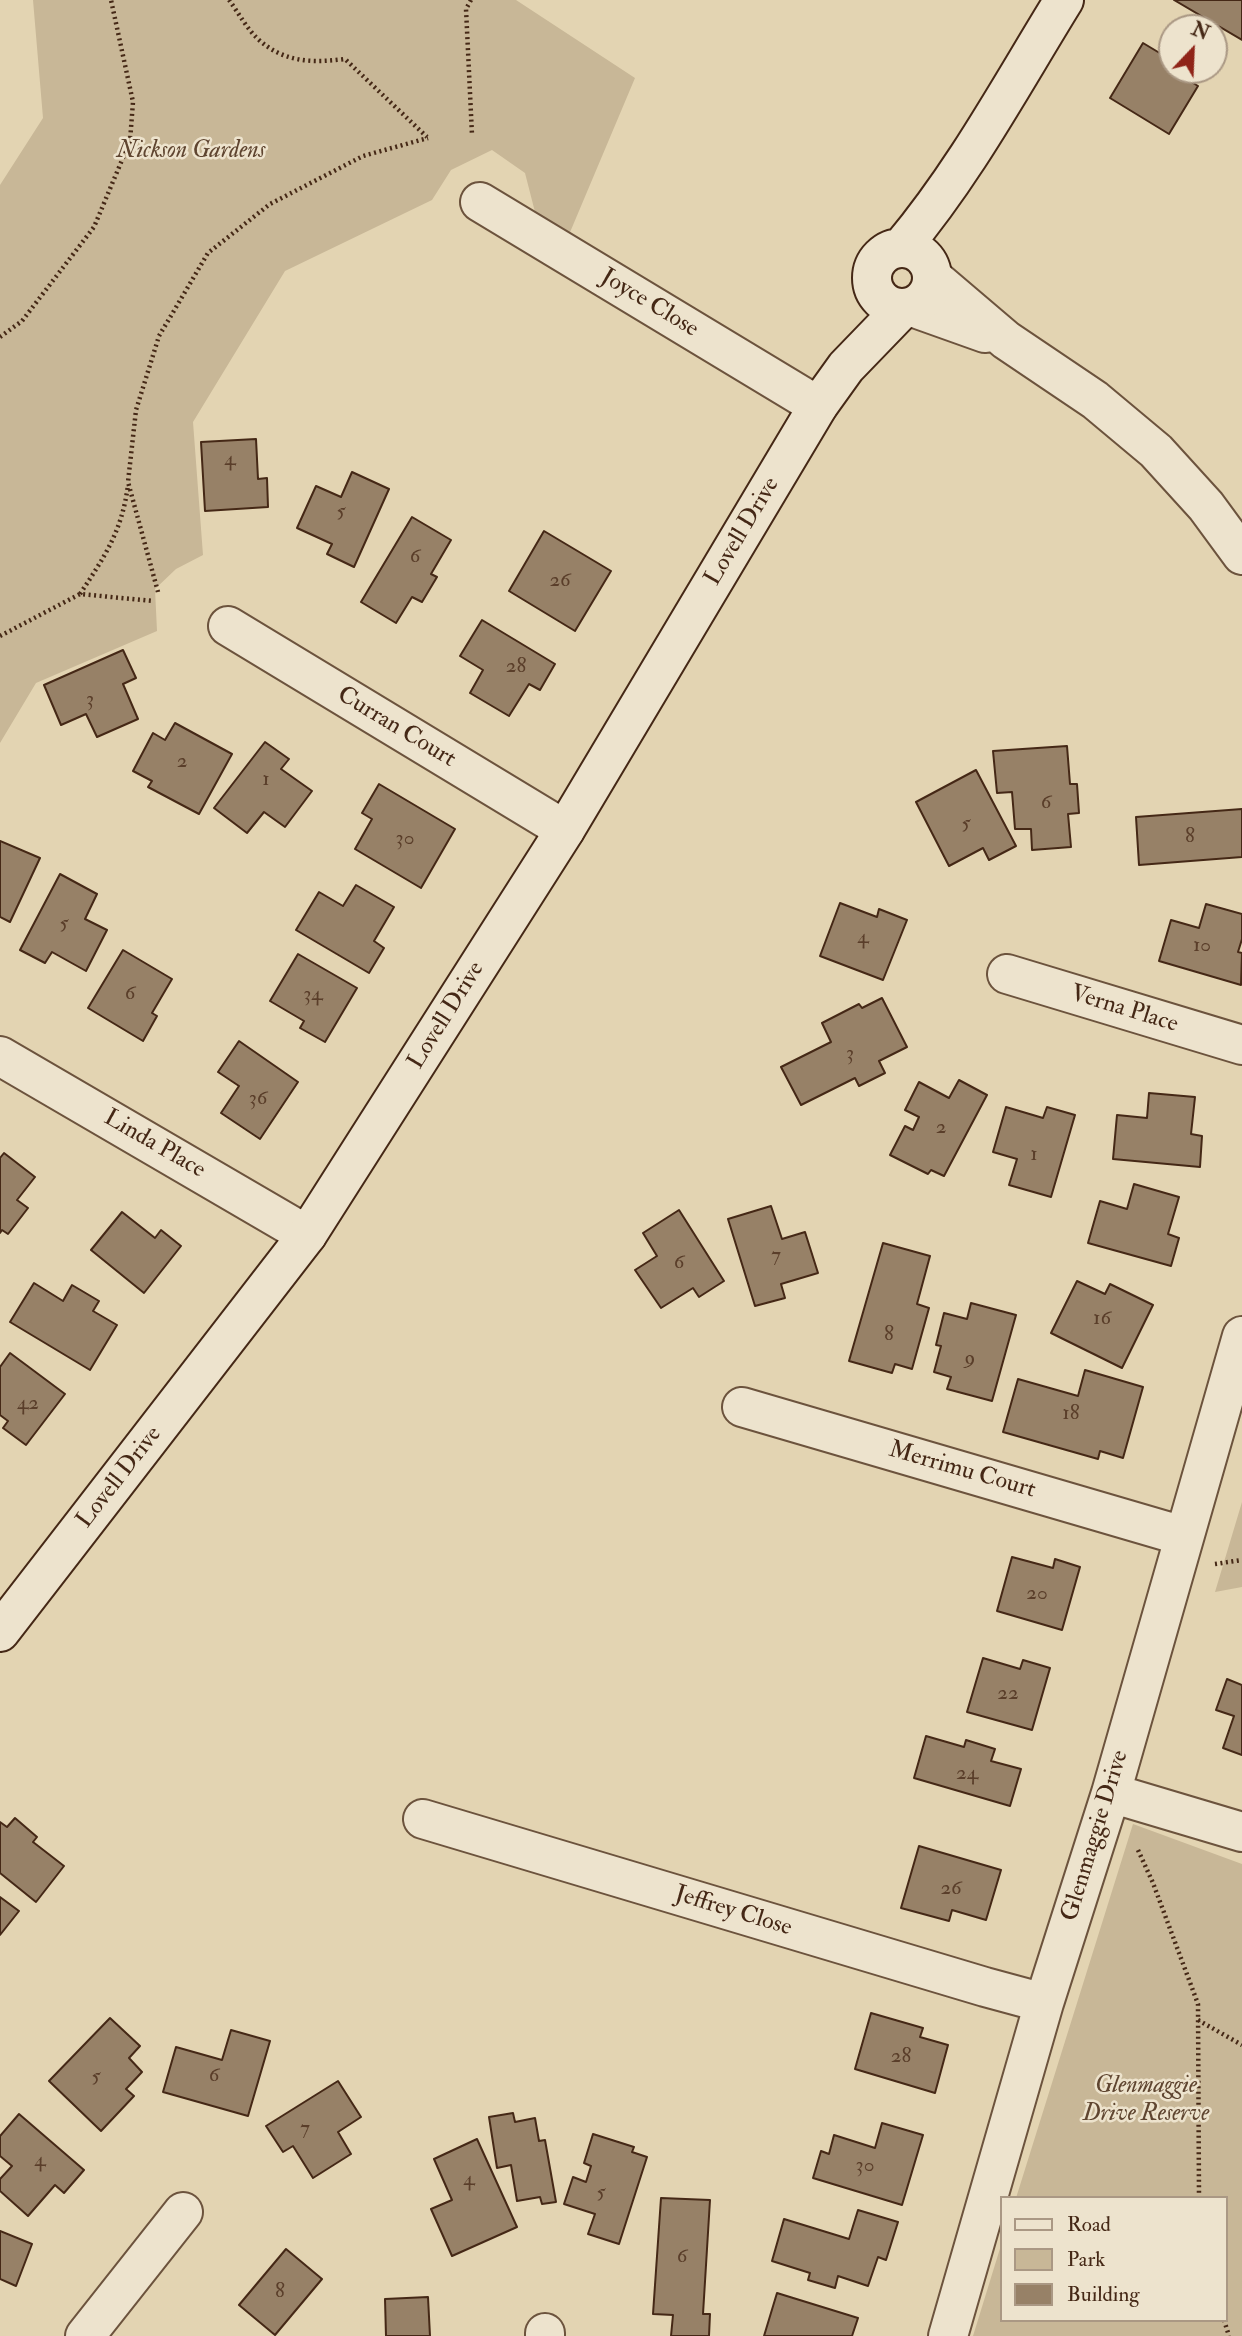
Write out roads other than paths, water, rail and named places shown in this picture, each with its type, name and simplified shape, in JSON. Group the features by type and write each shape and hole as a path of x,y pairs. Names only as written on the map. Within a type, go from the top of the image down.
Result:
{"street":[{"name":"Lovell Drive","path":"0,1632 307,1235 565,830 818,407 909,283 930,213 958,174 1064,0"},
{"name":"Joyce Close","path":"480,202 818,407"},
{"path":"909,283 1006,340 1096,400 1156,451 1206,506 1242,555"},
{"name":"Curran Court","path":"228,626 565,830"},
{"name":"Verna Place","path":"1007,974 1242,1045"},
{"name":"Linda Place","path":"0,1056 307,1235"},
{"name":"Glenmaggie Drive","path":"948,2336 1044,2003 1111,1793 1242,1336"},
{"name":"Merrimu Court","path":"742,1407 1183,1536"},
{"path":"1111,1793 1242,1832"},
{"name":"Jeffrey Close","path":"423,1819 1044,2003"},
{"path":"85,2336 183,2212"}],"park label":[{"name":"Nickson Gardens","path":"191,152"},
{"name":"Glenmaggie Drive Reserve","path":"1146,2101"}]}
